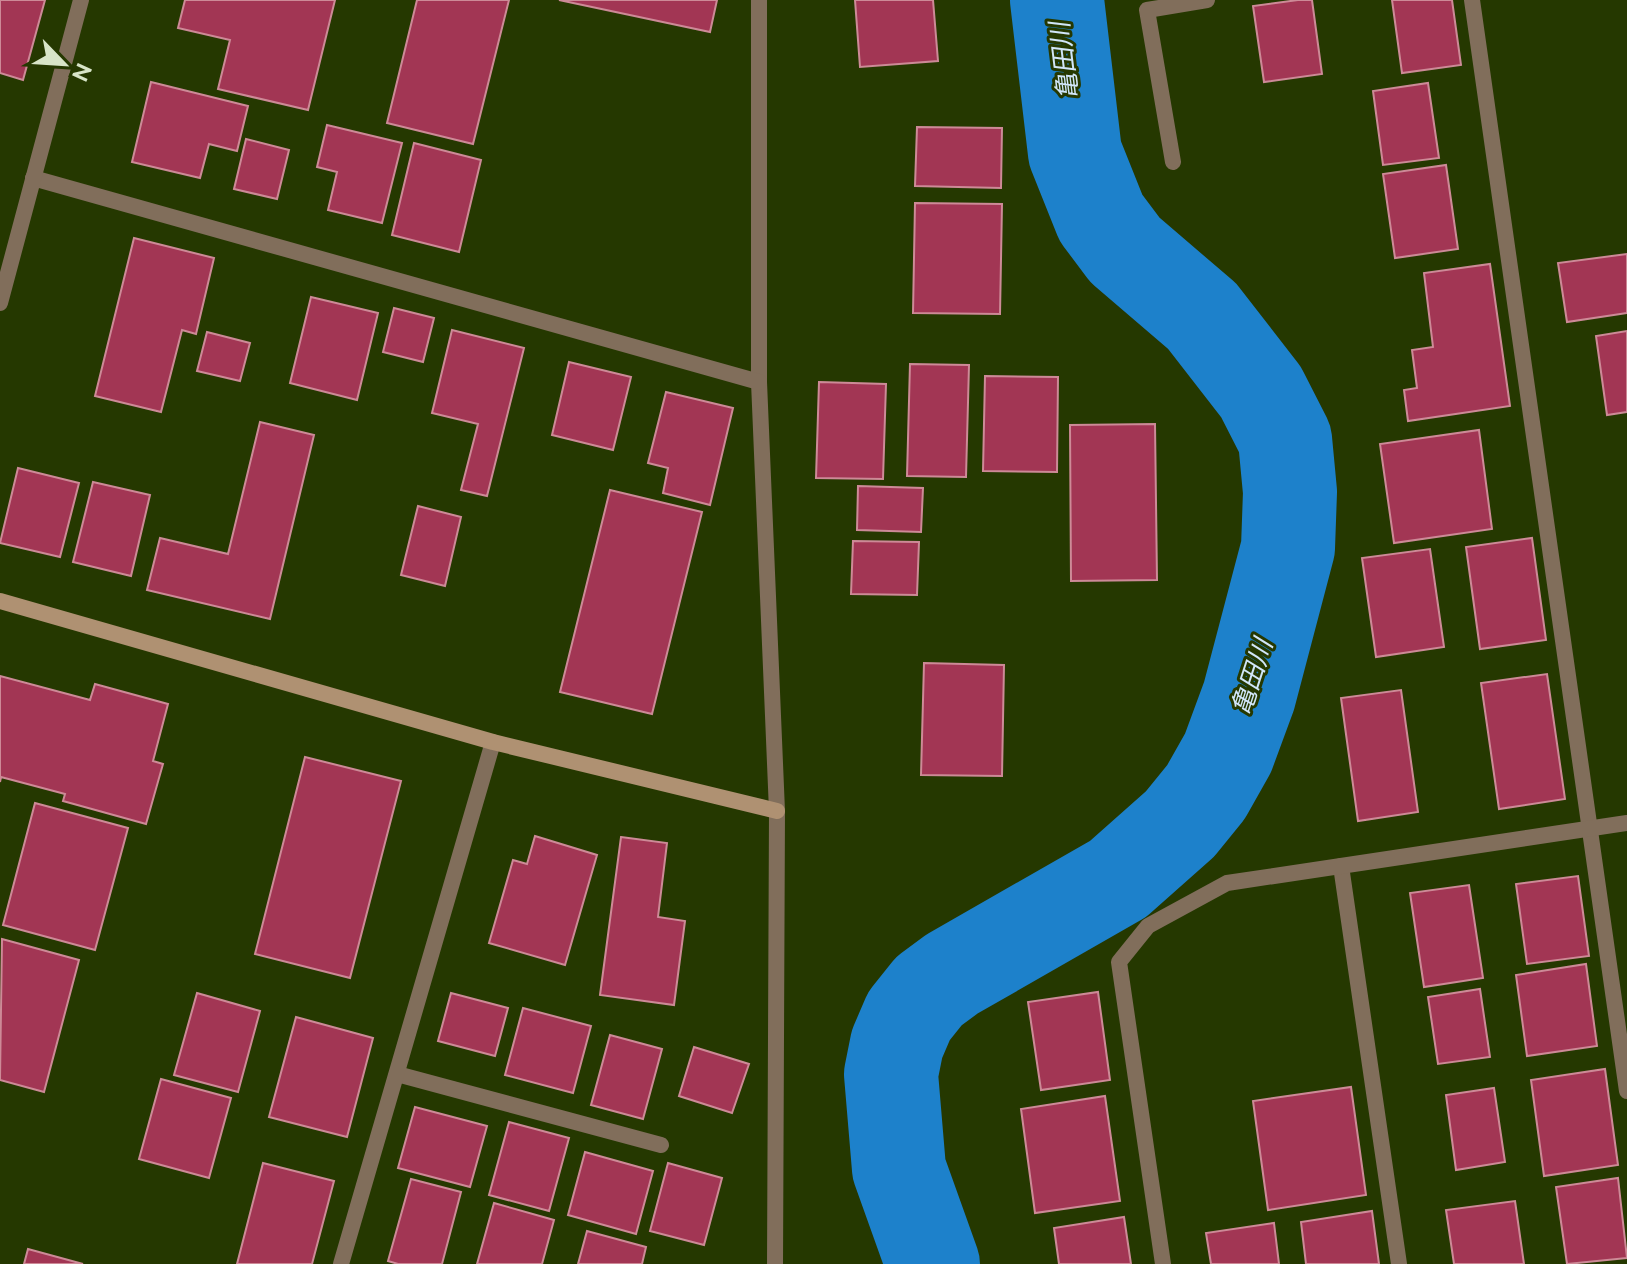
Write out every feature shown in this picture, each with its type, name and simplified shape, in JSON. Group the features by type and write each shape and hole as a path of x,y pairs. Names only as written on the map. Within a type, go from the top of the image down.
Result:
{"street":[{"path":"0,303 81,0"},
{"path":"759,0 759,382 777,811 775,1264"},
{"path":"1173,162 1147,10 1207,0"},
{"path":"1472,0 1627,1091"},
{"path":"33,178 759,382"},
{"path":"0,601 493,742 777,811"},
{"path":"341,1264 493,742"},
{"path":"1163,1264 1119,962 1148,926 1227,883 1627,823"},
{"path":"1341,866 1399,1264"},
{"path":"397,1074 661,1145"}],"building":[{"path":"0,0 45,0 23,80 0,73"},
{"path":"185,0 335,0 308,110 218,89 230,40 178,28"},
{"path":"417,0 509,0 473,144 387,123"},
{"path":"559,0 717,0 710,32"},
{"path":"855,0 933,0 938,61 860,67"},
{"path":"1312,0 1322,74 1264,82 1253,6"},
{"path":"1392,0 1452,0 1461,65 1402,73"},
{"path":"151,82 248,106 237,151 209,144 200,178 132,162"},
{"path":"1428,83 1439,158 1383,165 1373,91"},
{"path":"327,125 402,143 382,223 328,210 337,172 317,167"},
{"path":"917,127 1002,128 1001,188 915,186"},
{"path":"246,139 289,150 277,199 234,189"},
{"path":"414,143 481,160 459,252 392,235"},
{"path":"1446,165 1458,249 1395,258 1383,174"},
{"path":"915,203 1002,204 1000,314 913,313"},
{"path":"134,238 214,258 196,334 182,330 161,412 95,396"},
{"path":"1627,254 1627,313 1567,322 1558,263"},
{"path":"1490,264 1510,406 1408,421 1404,390 1417,388 1412,350 1433,347 1424,273"},
{"path":"311,297 378,313 357,400 290,383"},
{"path":"394,308 434,318 423,362 383,352"},
{"path":"452,330 524,348 487,496 461,490 478,424 432,413"},
{"path":"1627,331 1627,412 1607,415 1596,336"},
{"path":"207,332 250,343 240,381 197,371"},
{"path":"569,362 631,377 613,450 552,435"},
{"path":"910,364 969,365 966,477 907,476"},
{"path":"985,376 1058,377 1057,472 983,471"},
{"path":"819,382 886,384 883,479 816,478"},
{"path":"666,392 733,408 710,505 663,493 668,468 648,463"},
{"path":"260,422 314,435 270,619 147,590 160,538 228,554"},
{"path":"1155,424 1157,580 1071,581 1070,425"},
{"path":"1479,430 1492,529 1394,543 1380,444"},
{"path":"18,468 79,483 60,557 0,543"},
{"path":"93,482 150,495 131,576 73,562"},
{"path":"858,486 923,488 921,532 857,530"},
{"path":"610,490 702,512 652,714 560,692"},
{"path":"418,506 461,517 445,586 401,575"},
{"path":"1532,538 1546,640 1480,649 1466,547"},
{"path":"853,541 919,542 917,595 851,594"},
{"path":"1430,549 1444,647 1376,657 1362,558"},
{"path":"924,663 1004,665 1002,776 921,775"},
{"path":"1547,674 1565,799 1499,809 1481,683"},
{"path":"0,676 90,700 95,684 168,704 153,761 163,764 146,824 63,801 65,794 1,777 0,782"},
{"path":"1401,690 1418,812 1358,821 1341,698"},
{"path":"305,757 401,781 350,978 255,954"},
{"path":"35,803 128,828 95,950 3,925"},
{"path":"535,836 597,855 565,965 489,943 513,860 527,864"},
{"path":"621,837 667,843 658,917 685,921 674,1005 600,995"},
{"path":"1578,876 1589,956 1527,964 1516,884"},
{"path":"1469,885 1483,978 1424,987 1410,893"},
{"path":"2,939 79,960 44,1092 0,1080"},
{"path":"1586,964 1597,1046 1527,1056 1516,975"},
{"path":"1480,989 1490,1057 1438,1064 1428,997"},
{"path":"1098,992 1110,1080 1041,1090 1028,1002"},
{"path":"197,993 260,1011 238,1092 174,1075"},
{"path":"451,993 508,1008 495,1056 438,1041"},
{"path":"523,1008 591,1026 573,1093 505,1075"},
{"path":"296,1017 373,1038 347,1137 269,1117"},
{"path":"610,1035 662,1049 643,1119 591,1105"},
{"path":"694,1047 749,1064 732,1113 679,1096"},
{"path":"1605,1069 1618,1165 1544,1176 1531,1080"},
{"path":"161,1079 231,1098 209,1178 139,1159"},
{"path":"1351,1087 1366,1195 1268,1210 1253,1101"},
{"path":"1494,1088 1505,1162 1456,1170 1446,1095"},
{"path":"1105,1096 1120,1201 1035,1213 1021,1109"},
{"path":"415,1107 487,1126 470,1187 398,1168"},
{"path":"509,1122 569,1138 549,1211 489,1195"},
{"path":"585,1152 653,1171 636,1234 568,1215"},
{"path":"263,1163 334,1181 312,1264 237,1264"},
{"path":"668,1163 722,1178 704,1245 650,1231"},
{"path":"1618,1178 1627,1258 1567,1264 1556,1187"},
{"path":"411,1179 461,1192 442,1264 398,1264 388,1261"},
{"path":"1515,1201 1524,1264 1454,1264 1446,1210"},
{"path":"494,1203 554,1220 542,1264 477,1264"},
{"path":"1372,1211 1379,1264 1306,1264 1301,1222"},
{"path":"1124,1217 1131,1264 1059,1264 1054,1228"},
{"path":"1274,1223 1279,1264 1211,1264 1206,1233"},
{"path":"587,1231 646,1247 642,1264 578,1264"},
{"path":"28,1249 83,1264 24,1264"}],"waterway":[{"name":"亀田川","path":"933,1264 899,1169 891,1074 897,1044 909,1016 929,991 952,974 1118,879 1180,824 1206,792 1228,753 1249,696 1288,548 1290,492 1285,439 1261,392 1202,316 1125,250 1101,218 1075,153 1057,0"}]}
